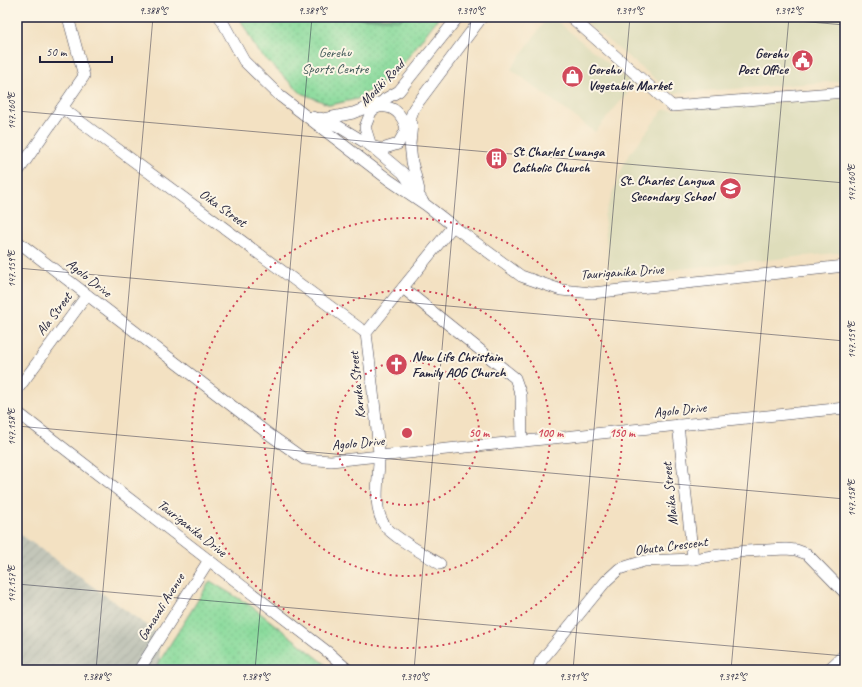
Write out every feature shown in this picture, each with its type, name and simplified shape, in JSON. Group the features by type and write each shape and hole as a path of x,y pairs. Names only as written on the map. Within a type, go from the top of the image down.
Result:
{"street":[{"path":"17,173 84,76 68,17"},
{"name":"Tauriganika Drive","path":"220,17 244,60 280,96 389,180 426,205 452,226 521,276 561,290 592,293 845,266"},
{"name":"Modiki Road","path":"371,146 365,127 371,112 386,99 399,91 458,17"},
{"path":"371,146 382,149 398,144 406,130 414,108 482,17"},
{"path":"571,17 672,106 845,92"},
{"path":"302,113 323,119 353,114 386,99"},
{"path":"376,108 387,107 396,112 405,121 406,130"},
{"name":"Oika Street","path":"62,108 366,333"},
{"path":"414,108 410,144 412,162 418,187 426,205"},
{"name":"Tauriganika Drive","path":"302,113 338,126 371,146 403,173 426,205"},
{"name":"Karuka Street","path":"440,564 385,527 378,508 379,456 366,333 452,226"},
{"name":"Agolo Drive","path":"17,241 264,430 304,458 331,461 845,408"},
{"path":"403,288 515,378 521,395 522,441"},
{"name":"Ala Street","path":"17,390 87,295"},
{"name":"Tauriganika Drive","path":"17,412 329,653 348,670"},
{"name":"Maika Street","path":"678,425 693,559"},
{"name":"Obuta Crescent","path":"538,670 541,661 606,581 619,569 644,561 693,559 746,551 786,549 802,551 807,554 845,593"},
{"name":"Ganavali Avenue","path":"139,670 209,560"},
{"path":"828,670 845,654"}],"shaded area":[{"name":"Gerehu Vegetable Market","path":"548,17 552,17 634,85 595,132 511,69"},
{"path":"579,17 845,17 845,81 673,93"},
{"name":"St. Charles Langwa Secondary School","path":"845,98 845,252 610,276 604,216 626,159 663,110"},
{"path":"17,532 156,632 161,665 170,670 17,670"}],"green space":[{"name":"Gerehu Sports Centre","path":"239,17 439,17 395,74 357,99 330,105 301,93 258,52"},
{"path":"323,17 401,17 401,20"},
{"path":"210,581 251,606 333,670 154,670"}],"place":[{"name":"Gerehu Post Office","path":"803,61"},
{"name":"Gerehu Vegetable Market","path":"573,77"},
{"name":"St Charles Lwanga Catholic Church","path":"496,159"},
{"name":"St. Charles Langwa Secondary School","path":"730,188"},
{"name":"New Life Christain Family AOG Church","path":"396,364"}]}
